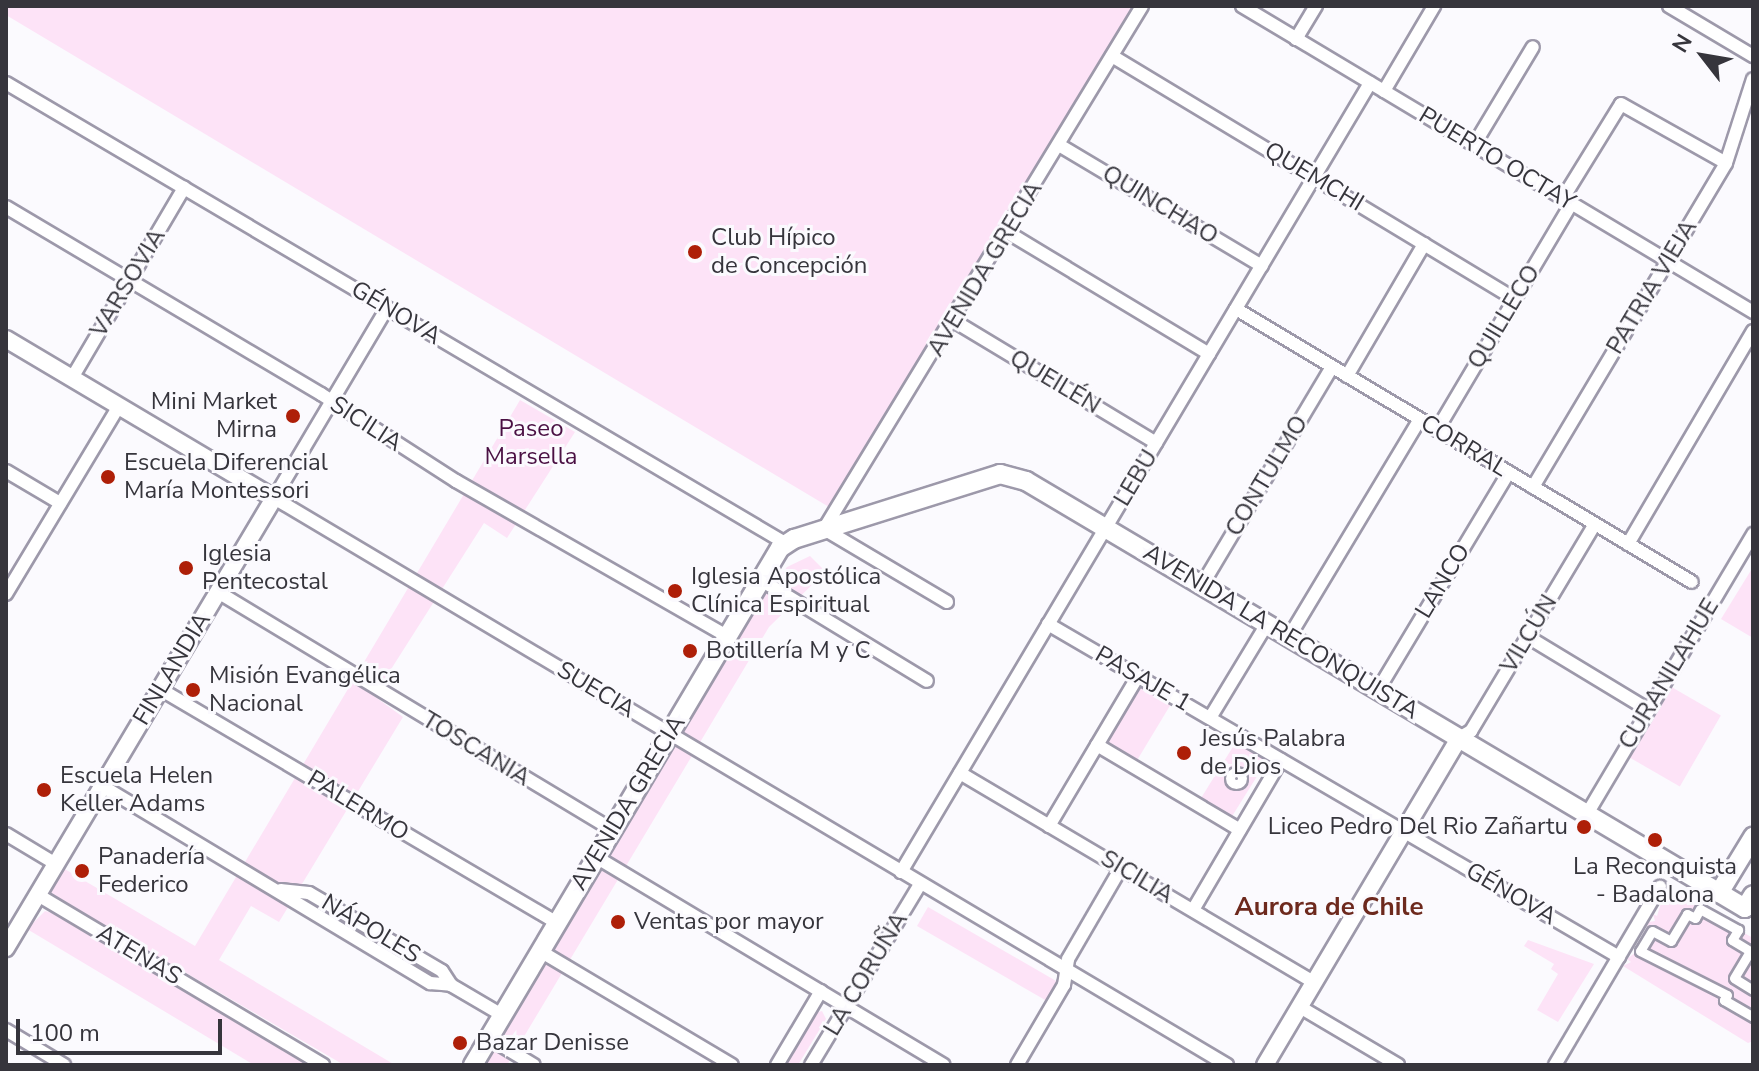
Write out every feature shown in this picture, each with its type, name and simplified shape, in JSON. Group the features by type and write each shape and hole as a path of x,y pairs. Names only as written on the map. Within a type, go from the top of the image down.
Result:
{"main road":[{"name":"AVENIDA LA RECONQUISTA","path":"785,543 1000,474 1020,478 1719,893 1750,905"},
{"name":"AVENIDA GRECIA","path":"473,1065 785,543"},
{"path":"1719,893 1753,837"}],"street":[{"name":"AVENIDA GRECIA","path":"824,529 954,321 1142,6"},
{"name":"PUERTO OCTAY","path":"1242,6 1753,312"},
{"path":"1296,39 1316,6"},
{"path":"1384,91 1434,6"},
{"path":"1669,6 1753,56"},
{"path":"1474,145 1533,47"},
{"name":"QUEMCHI","path":"1112,56 1515,299"},
{"name":"PATRIA VIEJA","path":"1533,487 1726,163 1753,79"},
{"name":"GÉNOVA","path":"6,83 785,543"},
{"name":"LEBU","path":"901,872 1370,83"},
{"name":"QUILLECO","path":"1437,430 1515,299 1621,104 1726,163"},
{"name":"QUINCHAO","path":"1059,145 1262,266"},
{"name":"VARSOVIA","path":"72,378 184,188"},
{"name":"SICILIA","path":"6,207 331,402 456,481 727,636"},
{"path":"1007,232 1209,354"},
{"path":"1347,376 1424,244"},
{"name":"FINLANDIA","path":"6,948 387,308"},
{"name":"CORRAL","path":"1236,309 1692,582"},
{"name":"QUEILÉN","path":"954,321 1156,443"},
{"path":"1628,544 1753,331"},
{"name":"SUECIA","path":"6,339 1227,1065"},
{"name":"CONTULMO","path":"1202,585 1332,367"},
{"path":"6,594 119,406"},
{"path":"1289,637 1420,419"},
{"path":"6,471 60,503"},
{"name":"LANCO","path":"1378,690 1509,472"},
{"name":"VILCÚN","path":"1459,738 1471,731 1595,524"},
{"path":"824,529 947,602"},
{"name":"CURANILAHUE","path":"1587,814 1753,534"},
{"path":"761,580 927,681"},
{"name":"TOSCANIA","path":"218,592 612,830"},
{"name":"PASAJE 1","path":"1048,624 1403,832"},
{"path":"1210,718 1267,624"},
{"path":"1528,637 1647,709"},
{"path":"1049,826 1138,676"},
{"name":"PALERMO","path":"160,689 557,923"},
{"path":"1265,1065 1459,738"},
{"path":"1097,745 1240,830"},
{"path":"1193,910 1281,760"},
{"name":"SICILIA","path":"960,773 1314,982"},
{"name":"NÁPOLES","path":"102,786 281,890 430,983 451,985 502,1015"},
{"name":"GÉNOVA","path":"1403,832 1619,957"},
{"path":"6,834 56,864"},
{"path":"596,857 944,1065"},
{"path":"1017,1065 1068,971 1068,959 1121,868"},
{"name":"LA CORUÑA","path":"811,1065 920,884"},
{"path":"1555,1065 1660,887"},
{"name":"ATENAS","path":"38,895 323,1065"},
{"path":"1753,990 1734,978 1750,951 1732,940 1738,930 1700,909 1695,918 1687,914 1671,941 1652,931 1640,951 1727,995 1724,1000 1753,1017"},
{"path":"540,951 732,1065"},
{"name":"LA CORUÑA","path":"777,1065 821,991"},
{"path":"1300,1007 1391,1063"},
{"path":"6,1030 64,1065"},
{"path":"489,1038 534,1065"}],"green space":[{"name":"Club Hípico de Concepción","path":"6,6 1134,6 834,510 6,15"},
{"name":"Paseo Marsella","path":"520,400 575,432 507,538 484,523 374,696 403,717 279,922 251,906 219,960 395,1065 344,1065 47,892 63,868 195,946"},
{"path":"810,556 822,568 820,577 769,627 507,1065 484,1065 756,607 787,567"},
{"path":"1753,567 1753,638 1721,619"},
{"path":"1668,685 1721,716 1680,787 1627,756"},
{"path":"1140,686 1171,704 1136,762 1106,745 1106,739"},
{"path":"1236,742 1267,761 1230,819 1200,800"},
{"path":"1672,891 1753,938 1753,1041 1748,1043 1623,966 1631,962 1627,959 1636,952 1649,922 1655,921 1653,914 1657,916 1662,900 1667,900 1666,893"},
{"path":"928,907 1060,983 1049,1002 917,926"},
{"path":"45,911 308,1065 254,1065 27,929"},
{"path":"1528,940 1594,964 1558,1022 1537,1010 1558,974 1551,969 1554,964 1524,946"},
{"path":"822,1011 826,1019 798,1065 783,1065 815,1013"}],"place":[{"name":"Club Hípico de Concepción","path":"695,252"},
{"name":"Mini Market Mirna","path":"293,416"},
{"name":"Escuela Diferencial María Montessori","path":"108,477"},
{"name":"Iglesia Pentecostal","path":"186,568"},
{"name":"Iglesia Apostólica Clínica Espiritual","path":"675,591"},
{"name":"Botillería M y C","path":"690,651"},
{"name":"Misión Evangélica Nacional","path":"193,690"},
{"name":"Jesús Palabra de Dios","path":"1184,753"},
{"name":"Escuela Helen Keller Adams","path":"44,790"},
{"name":"Liceo Pedro Del Rio Zañartu","path":"1584,827"},
{"name":"La Reconquista - Badalona","path":"1655,840"},
{"name":"Panadería Federico","path":"82,871"},
{"name":"Ventas por mayor","path":"618,922"},
{"name":"Bazar Denisse","path":"460,1043"}],"district":[{"name":"Aurora de Chile","path":"1329,907"}]}
